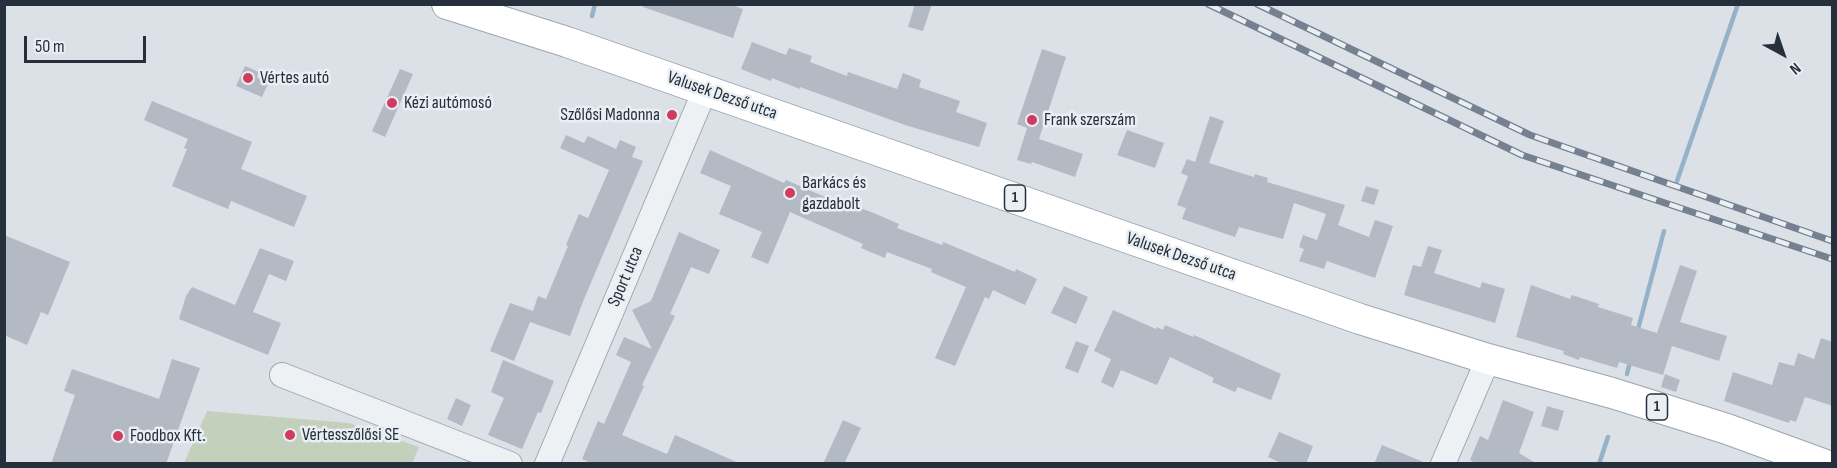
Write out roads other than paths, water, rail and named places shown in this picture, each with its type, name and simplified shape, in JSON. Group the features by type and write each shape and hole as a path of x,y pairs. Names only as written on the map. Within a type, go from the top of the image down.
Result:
{"main road":[{"name":"Valusek Dezső utca","path":"447,4 543,34 1299,298 1488,359 1612,393 1727,429 1823,464"}],"street":[{"name":"Sport utca","path":"547,464 705,90"},
{"path":"1443,464 1488,359"},
{"path":"282,375 510,464"}],"waterway":[{"path":"592,16 595,4"},
{"path":"1677,181 1738,4"},
{"path":"1637,333 1664,231"},
{"path":"1627,374 1630,362"},
{"path":"1599,464 1608,437"}],"railway":[{"path":"1208,4 1522,155 1832,259"},
{"path":"1257,4 1530,135 1832,241"}],"place":[{"name":"Vértes autó","path":"248,78"},
{"name":"Kézi autómosó","path":"392,103"},
{"name":"Szőlősi Madonna","path":"672,115"},
{"name":"Frank szerszám","path":"1032,120"},
{"name":"Barkács és gazdabolt","path":"790,193"},
{"name":"Vértesszőlősi SE","path":"290,435"},
{"name":"Foodbox Kft.","path":"118,436"}]}
